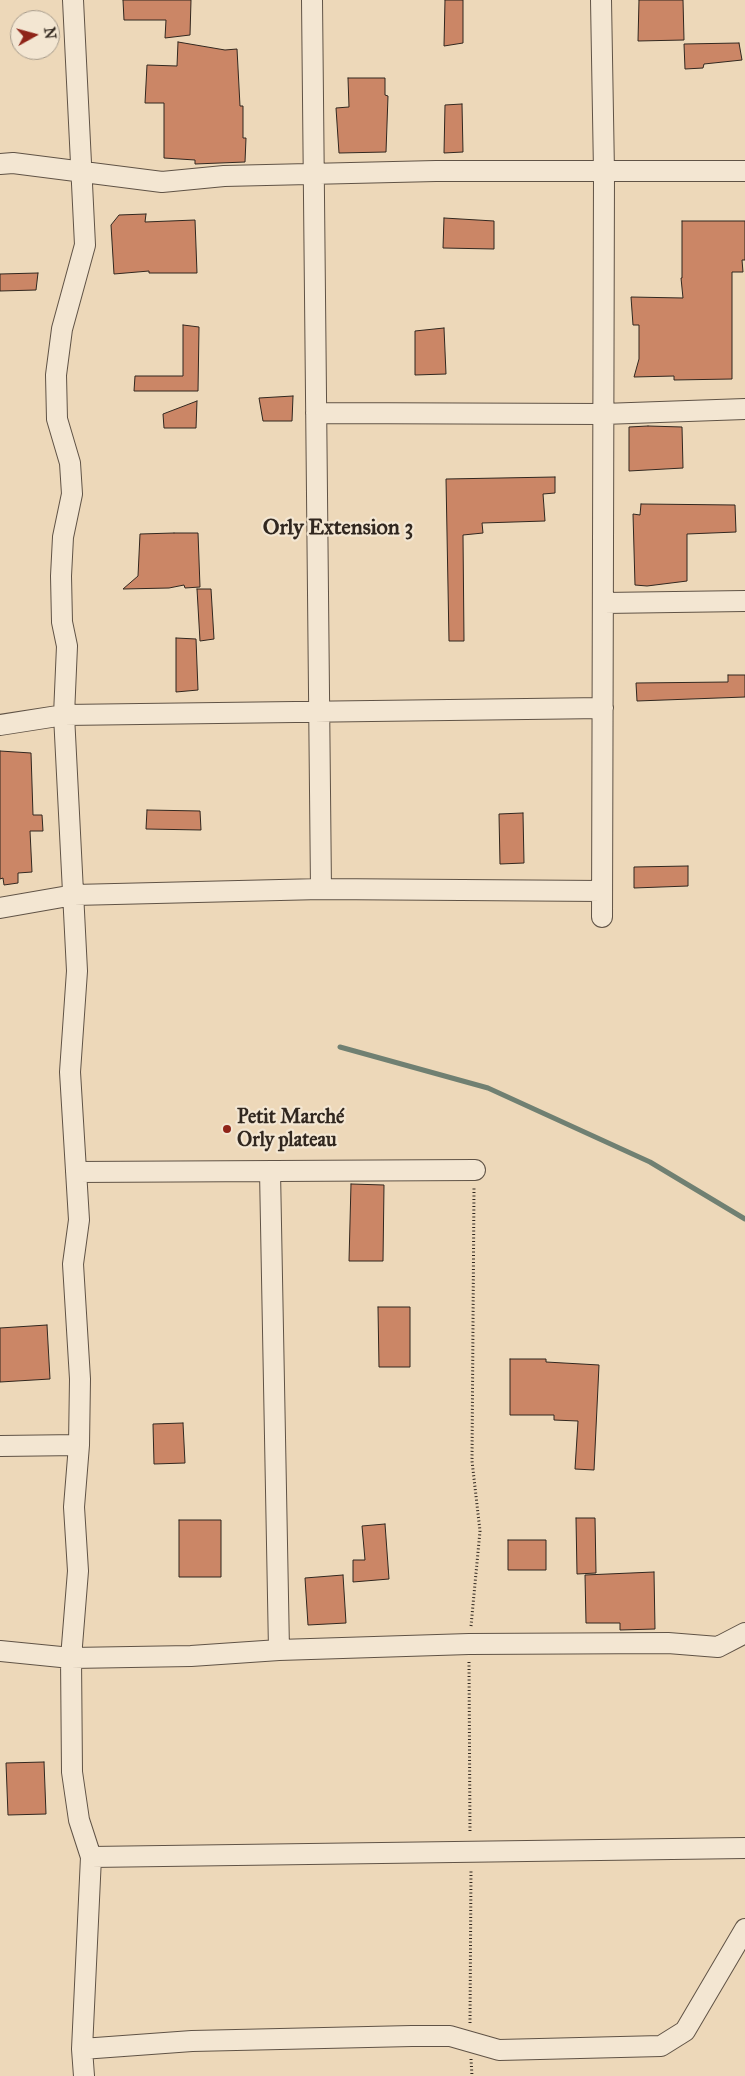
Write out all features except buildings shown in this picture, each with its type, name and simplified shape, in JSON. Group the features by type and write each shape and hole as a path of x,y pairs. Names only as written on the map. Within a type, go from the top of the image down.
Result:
{"street":[{"path":"73,0 85,245 62,330 56,375 56,419 70,463 72,494 63,537 61,576 62,622 67,646 64,715 77,971 70,1072 79,1220 73,1264 80,1379 74,1508 78,1571 71,1658 72,1772 79,1820 91,1857 82,2049 84,2076"},
{"path":"312,0 321,889"},
{"path":"601,0 604,172 602,917"},
{"path":"0,164 162,182 224,176 436,171 745,171"},
{"path":"316,413 603,414 745,409"},
{"path":"604,603 745,601"},
{"path":"0,725 64,715 603,708"},
{"path":"0,908 74,895 321,889 602,891"},
{"path":"76,1172 474,1170"},
{"path":"270,1171 279,1650"},
{"path":"0,1446 78,1445"},
{"path":"0,1651 71,1658 191,1656 279,1650 469,1644 668,1643 718,1647 745,1633"},
{"path":"91,1857 745,1848"},
{"path":"82,2049 192,2041 450,2036 499,2050 661,2046 685,2030 745,1929"}],"path":[{"path":"472,2076 470,2042 469,1644 480,1531 472,1461 474,1170"}],"waterway":[{"path":"340,1047 488,1088 650,1162 745,1219"}],"place":[{"name":"Petit Marché Orly plateau","path":"227,1129"}],"district":[{"name":"Orly Extension 3","path":"338,529"}]}
